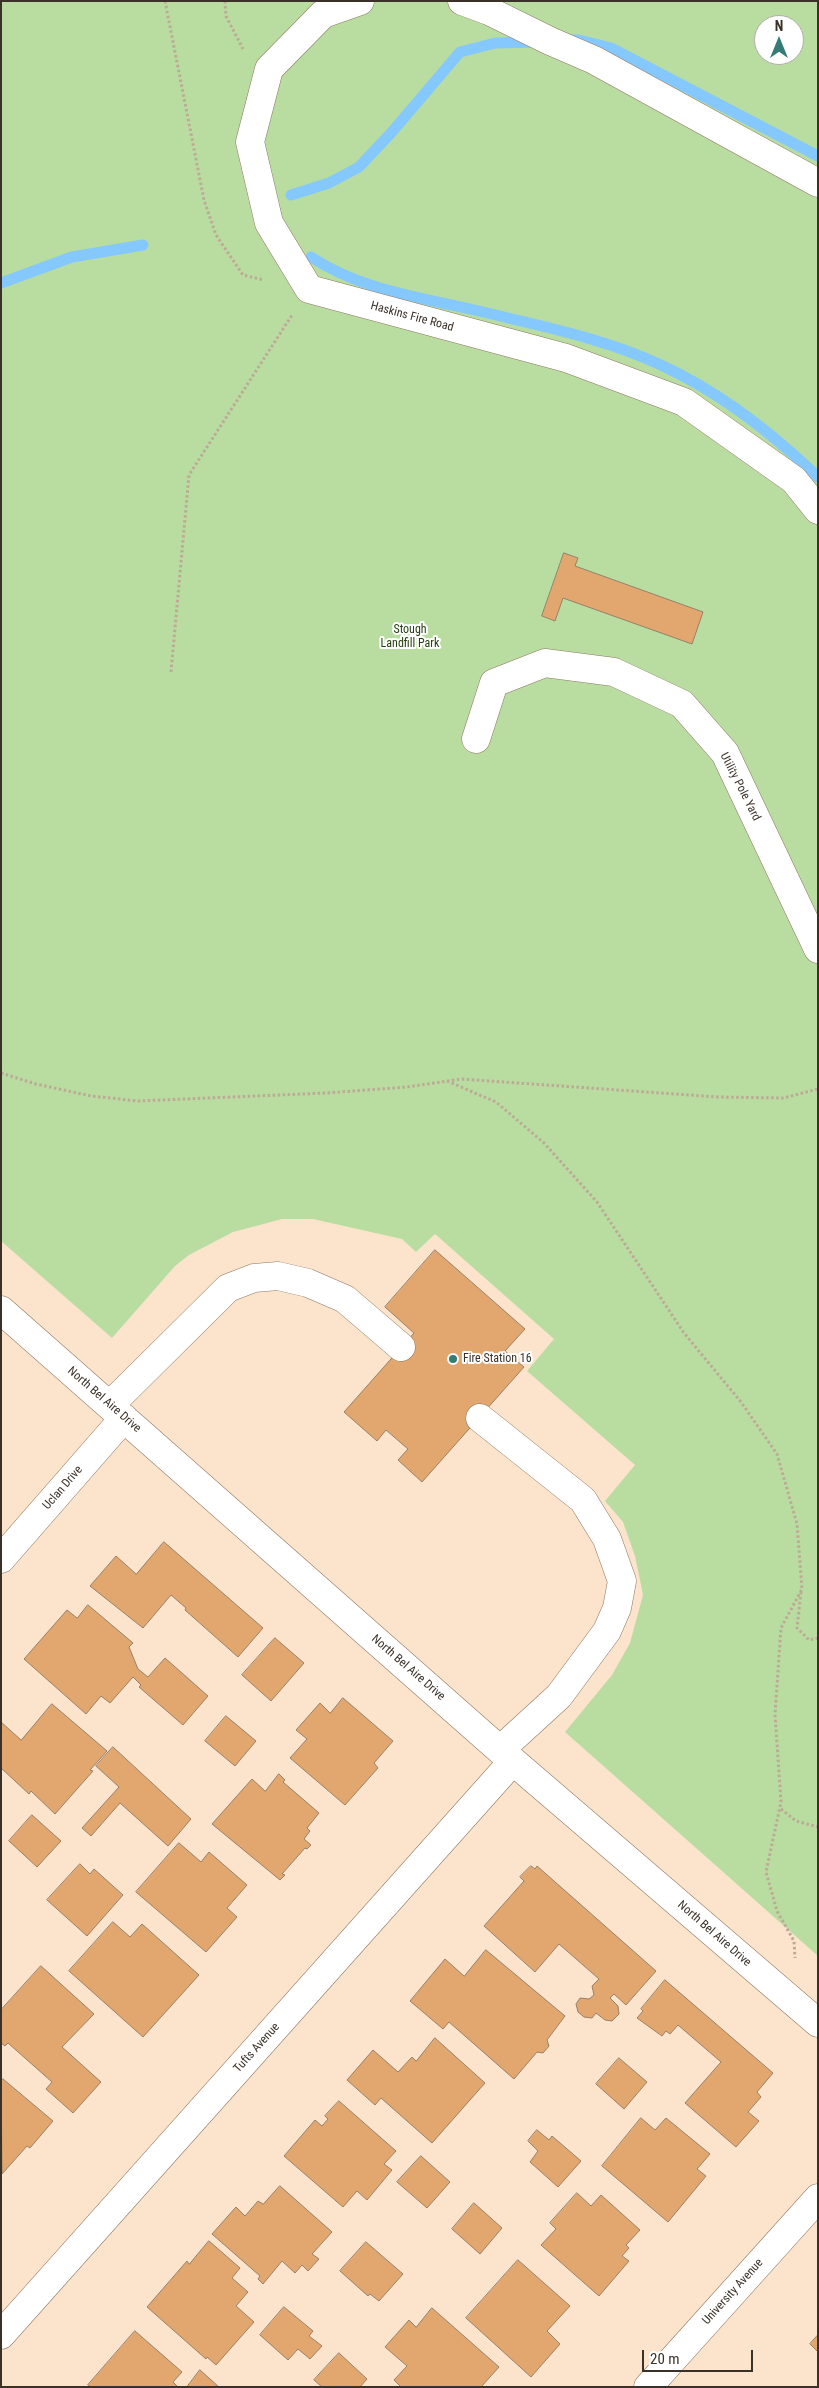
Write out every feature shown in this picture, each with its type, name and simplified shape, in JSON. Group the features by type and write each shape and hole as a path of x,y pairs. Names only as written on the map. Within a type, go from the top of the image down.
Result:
{"street":[{"path":"309,289 269,222 250,142 269,69 323,14 360,1"},
{"path":"462,1 489,11 594,60 818,184"},
{"name":"Haskins Fire Road","path":"309,289 566,358 684,402 794,480 818,510"},
{"name":"Utility Pole Yard","path":"476,739 494,683 545,663 614,672 682,704 725,753 818,949"},
{"name":"Uclan Drive","path":"1,1559 117,1412 228,1288 254,1278 278,1276 308,1283 345,1299 401,1347"},
{"name":"North Bel Aire Drive","path":"1,1310 507,1755 808,2015"},
{"name":"Tufts Avenue","path":"1,2335 559,1696 607,1631 616,1608 622,1581 607,1539 583,1500 480,1418"},
{"name":"University Avenue","path":"648,2387 818,2198"}],"path":[{"path":"165,1 204,200 216,235 243,275 309,289 189,475 171,672"},
{"path":"225,1 226,16 245,54 269,69"},
{"path":"1,1073 36,1084 92,1096 138,1101 326,1093 461,1079 718,1097 783,1098 818,1089"},
{"path":"447,1081 496,1102 544,1143 597,1202 684,1333 741,1402 777,1454 797,1524 802,1589 797,1628 809,1640 818,1638"},
{"path":"802,1589 781,1628 775,1714 780,1809 766,1872 777,1911 794,1940 808,2015"},
{"path":"780,1809 796,1821 818,1827"}],"green space":[{"name":"Stough Landfill Park","path":"1,1 818,1 818,1956 565,1732 612,1675 630,1643 643,1595 635,1556 623,1522 605,1501 635,1465 527,1371 554,1339 435,1234 416,1252 402,1239 313,1219 282,1219 233,1232 189,1255 175,1266 112,1338 1,1241"}],"building":[{"path":"564,553 578,558 575,566 703,612 692,644 563,598 555,621 542,616"},
{"name":"Fire Station 16","path":"435,1250 525,1329 505,1351 524,1367 422,1482 398,1460 408,1449 386,1430 377,1441 344,1412 414,1333 385,1307"},
{"path":"164,1542 263,1628 238,1657 185,1610 186,1608 171,1595 143,1628 90,1586 116,1556 136,1574"},
{"path":"88,1605 133,1643 129,1647 138,1669 148,1677 165,1658 208,1696 183,1725 139,1687 141,1685 133,1677 110,1703 101,1696 86,1714 24,1659 67,1610 77,1618"},
{"path":"275,1638 304,1663 271,1701 242,1675"},
{"path":"343,1698 393,1741 374,1763 378,1768 345,1805 290,1758 307,1739 296,1730 320,1703 330,1713"},
{"path":"52,1704 107,1751 90,1770 93,1771 55,1814 31,1791 29,1794 1,1768 1,1722 21,1740"},
{"path":"226,1716 256,1741 235,1766 205,1741"},
{"path":"113,1747 191,1819 168,1846 120,1803 91,1836 82,1828 119,1787 96,1766"},
{"path":"279,1774 285,1780 283,1782 319,1813 307,1828 310,1831 304,1839 311,1845 307,1849 305,1848 282,1874 285,1875 280,1880 212,1824 252,1779 265,1791"},
{"path":"32,1815 61,1841 37,1867 9,1841"},
{"path":"179,1843 201,1862 209,1852 247,1885 227,1908 237,1917 206,1952 136,1892"},
{"path":"80,1864 90,1874 94,1869 123,1895 87,1936 47,1900"},
{"path":"531,1866 535,1869 537,1866 656,1971 626,2005 614,1994 610,1998 618,2006 619,2014 612,2021 605,2020 596,2013 592,2018 584,2017 578,2012 576,2004 580,1998 589,1999 594,1995 592,1986 599,1979 559,1944 535,1972 484,1926 524,1881 520,1877"},
{"path":"113,1922 130,1937 142,1924 199,1975 143,2037 69,1971"},
{"path":"486,1950 565,2016 547,2040 549,2046 543,2053 537,2052 514,2079 449,2022 443,2029 410,2001 445,1959 464,1976"},
{"path":"41,1966 94,2014 62,2047 101,2082 73,2113 46,2089 52,2082 8,2043 5,2046 1,2043 1,2010"},
{"path":"665,1980 773,2073 757,2092 761,2097 748,2112 759,2121 736,2147 685,2103 721,2062 678,2025 670,2034 666,2031 662,2036 637,2018 643,2011 641,2009"},
{"path":"435,2038 485,2083 432,2143 381,2098 375,2105 347,2080 373,2050 398,2072 412,2057 416,2061"},
{"path":"619,2058 647,2082 624,2109 596,2084"},
{"path":"3,2079 53,2121 30,2148 27,2146 2,2174 1,2081"},
{"path":"339,2101 396,2151 384,2164 392,2170 367,2200 357,2191 343,2207 284,2156 315,2120 322,2126 328,2119 325,2116"},
{"path":"641,2118 655,2130 666,2118 710,2154 697,2169 706,2176 668,2222 602,2166"},
{"path":"537,2130 549,2140 552,2136 581,2161 558,2187 530,2162 538,2151 528,2141"},
{"path":"421,2156 450,2182 427,2208 397,2182"},
{"path":"280,2186 332,2232 312,2254 319,2259 308,2271 302,2265 295,2273 282,2261 263,2284 258,2279 260,2276 212,2234 236,2207 245,2216 258,2201 263,2204"},
{"path":"577,2193 591,2206 601,2195 640,2230 626,2245 629,2248 622,2256 629,2261 599,2296 541,2245 556,2229 550,2223"},
{"path":"474,2203 502,2228 480,2254 452,2229"},
{"path":"209,2241 240,2268 232,2278 248,2292 236,2306 254,2322 216,2365 207,2357 206,2359 147,2307 187,2261 189,2264"},
{"path":"366,2242 403,2274 379,2301 370,2294 368,2296 340,2271"},
{"path":"518,2260 570,2306 547,2331 560,2344 531,2377 466,2318"},
{"path":"284,2307 313,2331 309,2336 322,2346 310,2359 298,2349 288,2360 260,2335"},
{"path":"432,2308 499,2367 481,2387 401,2387 394,2380 407,2366 385,2347 409,2320 416,2327"},
{"path":"135,2331 182,2372 173,2382 178,2387 91,2387 88,2385"},
{"path":"818,2335 818,2352 810,2344"},
{"path":"339,2353 367,2379 360,2387 322,2387 314,2380"},
{"path":"200,2370 219,2387 187,2387"}],"waterway":[{"path":"572,40 611,48 818,156"},
{"path":"291,195 329,183 359,167 391,133 460,52 495,43 536,42"},
{"path":"1,283 72,257 143,245"},
{"path":"311,257 351,278 392,292 572,334 617,347 661,365 704,388 764,429 818,477"}],"place":[{"name":"Fire Station 16","path":"453,1359"}]}
